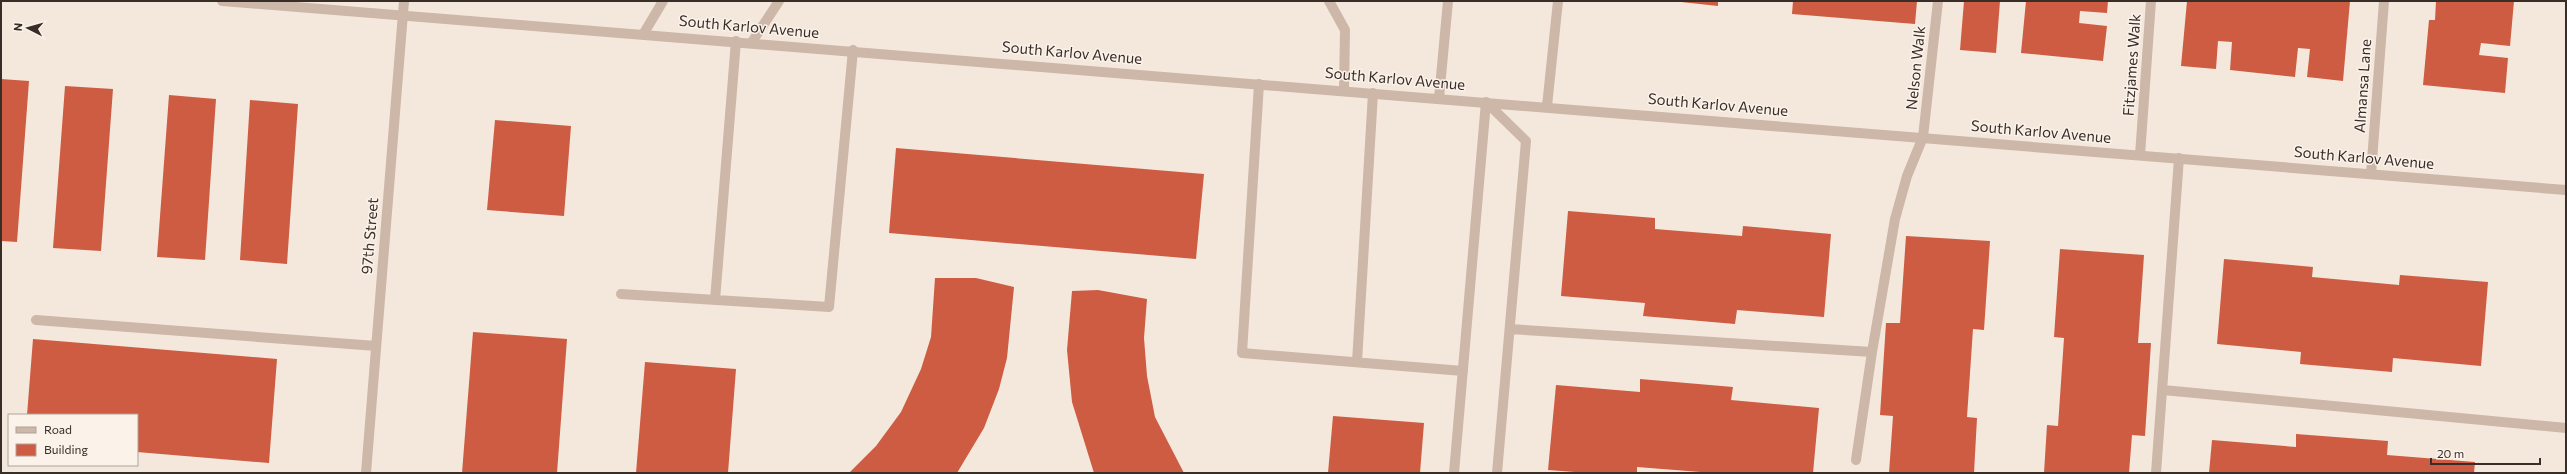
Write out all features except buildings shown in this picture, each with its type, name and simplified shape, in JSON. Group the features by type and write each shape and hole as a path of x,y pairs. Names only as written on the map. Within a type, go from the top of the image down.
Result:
{"street":[{"name":"South Karlov Avenue","path":"222,1 853,50 2566,190"},
{"name":"97th Street","path":"366,473 404,1"},
{"path":"644,34 663,1"},
{"path":"752,42 779,1"},
{"path":"1329,1 1346,30 1344,90"},
{"path":"1439,98 1448,1"},
{"path":"1547,106 1558,1"},
{"name":"Nelson Walk","path":"1856,460 1872,352 1895,219 1907,176 1924,137 1938,1"},
{"name":"Fitzjames Walk","path":"2140,155 2151,1"},
{"name":"Almansa Lane","path":"2371,174 2384,1"},
{"path":"715,300 736,41"},
{"path":"621,294 829,307 853,50"},
{"path":"1259,84 1242,353 1463,371"},
{"path":"1357,362 1373,93"},
{"path":"1486,102 1526,141 1497,473"},
{"path":"1454,473 1486,102"},
{"path":"2156,473 2179,158"},
{"path":"36,320 376,346"},
{"path":"1510,330 1872,352"},
{"path":"2163,390 2566,428"}]}
